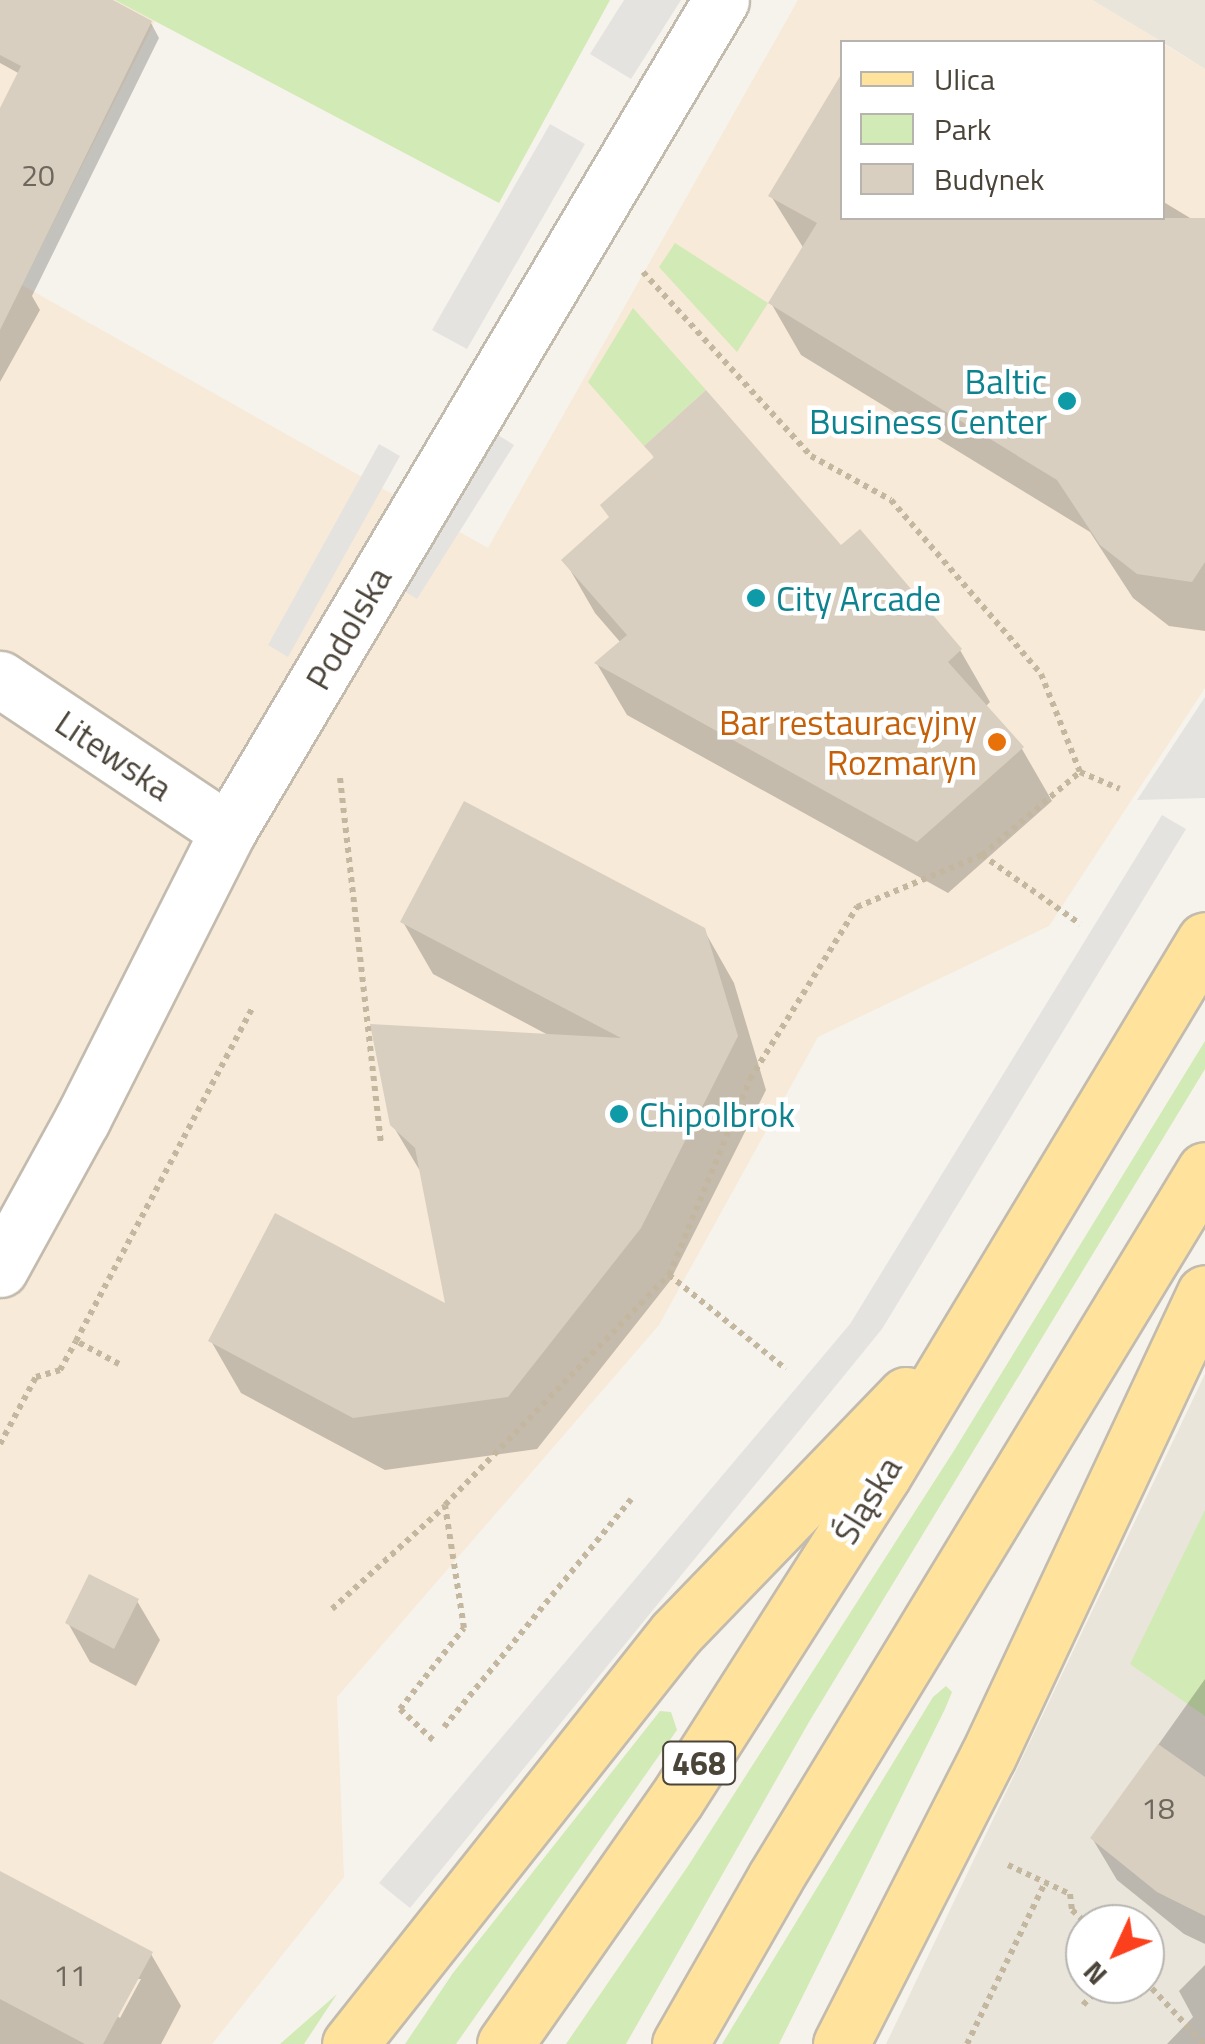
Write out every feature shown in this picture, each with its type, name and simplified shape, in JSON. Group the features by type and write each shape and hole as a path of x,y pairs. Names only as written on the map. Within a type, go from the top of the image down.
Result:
{"main road":[{"name":"Śląska","path":"505,2044 676,1800 971,1328 1205,940"},
{"path":"680,2044 794,1847 1205,1170"},
{"path":"841,2044 988,1756 1205,1294"},
{"path":"350,2044 676,1633 971,1328"}],"street":[{"name":"Podolska","path":"0,1269 82,1120 228,831 720,0"},
{"name":"Litewska","path":"0,680 228,831"}],"path":[{"path":"642,272 810,456 891,500 1041,674 1080,772 1120,789"},
{"path":"338,762 381,1144"},
{"path":"332,1609 446,1505 669,1275 750,1079 857,907 982,855 1080,772"},
{"path":"982,855 1080,924"},
{"path":"0,1444 36,1378 60,1370 252,1008"},
{"path":"669,1275 786,1369"},
{"path":"76,1341 119,1364"},
{"path":"444,1726 630,1500"},
{"path":"433,1740 400,1709 464,1628 446,1505"},
{"path":"1006,1864 1070,1894 1071,1904"},
{"path":"967,2044 1045,1882"},
{"path":"1165,2002 1204,2044"}],"shaded area":[{"path":"0,0 116,0 155,21 22,285 488,548 798,0 1092,0 1159,40 840,40 840,220 1165,220 1165,45 1205,69 1205,688 1049,926 818,1037 659,1325 337,1697 344,1877 212,2044 0,2044"},
{"path":"624,0 681,0 631,79 590,54"},
{"path":"1092,0 1205,0 1205,69 1165,44 1165,40 1159,40"},
{"path":"550,124 585,144 467,349 432,330"},
{"path":"493,432 514,445 417,599 396,586"},
{"path":"379,444 400,456 288,657 268,645"},
{"path":"1205,697 1205,798 1137,800"},
{"path":"1162,815 1186,829 882,1329 410,1908 379,1883 850,1324"},
{"path":"1205,1374 1205,2044 886,2044"}],"green space":[{"path":"115,0 610,0 499,203"},
{"path":"675,243 768,303 737,352 659,267"},
{"path":"633,308 706,390 644,446 588,382"},
{"path":"1205,1041 1205,1069 809,1722 626,2044 566,2044 688,1866 955,1449"},
{"path":"1205,1510 1205,1716 1130,1664"},
{"path":"946,1686 952,1692 945,1709 779,2044 722,2044 933,1697"},
{"path":"660,1711 671,1712 677,1730 456,2044 405,2044 453,1973"},
{"path":"337,1994 304,2044 280,2044"}],"building":[{"path":"0,0 113,0 152,21 0,330 0,108 21,66 0,55"},
{"name":"Baltic Business Center","path":"840,76 840,220 1205,218 1205,562 1192,582 1137,574 1100,545 1057,480 768,303 817,223 768,196"},
{"name":"City Arcade","path":"706,390 841,545 860,529 962,649 948,662 1024,747 917,842 594,663 627,635 561,560 609,517 600,505 654,457 644,446"},
{"name":"Chipolbrok","path":"464,801 705,928 738,1036 641,1228 508,1397 353,1418 208,1341 275,1213 445,1303 415,1148 390,1125 370,1024 621,1038 400,922"},
{"path":"89,1574 139,1599 114,1649 65,1623"},
{"path":"1158,1744 1205,1777 1205,1916 1157,1892 1090,1838"},
{"path":"0,1871 153,1952 103,2044 85,2044 0,1999"}],"place":[{"name":"Baltic Business Center","path":"1067,401"},
{"name":"City Arcade","path":"756,598"},
{"name":"Bar restauracyjny Rozmaryn","path":"997,742"},
{"name":"Chipolbrok","path":"619,1114"}]}
